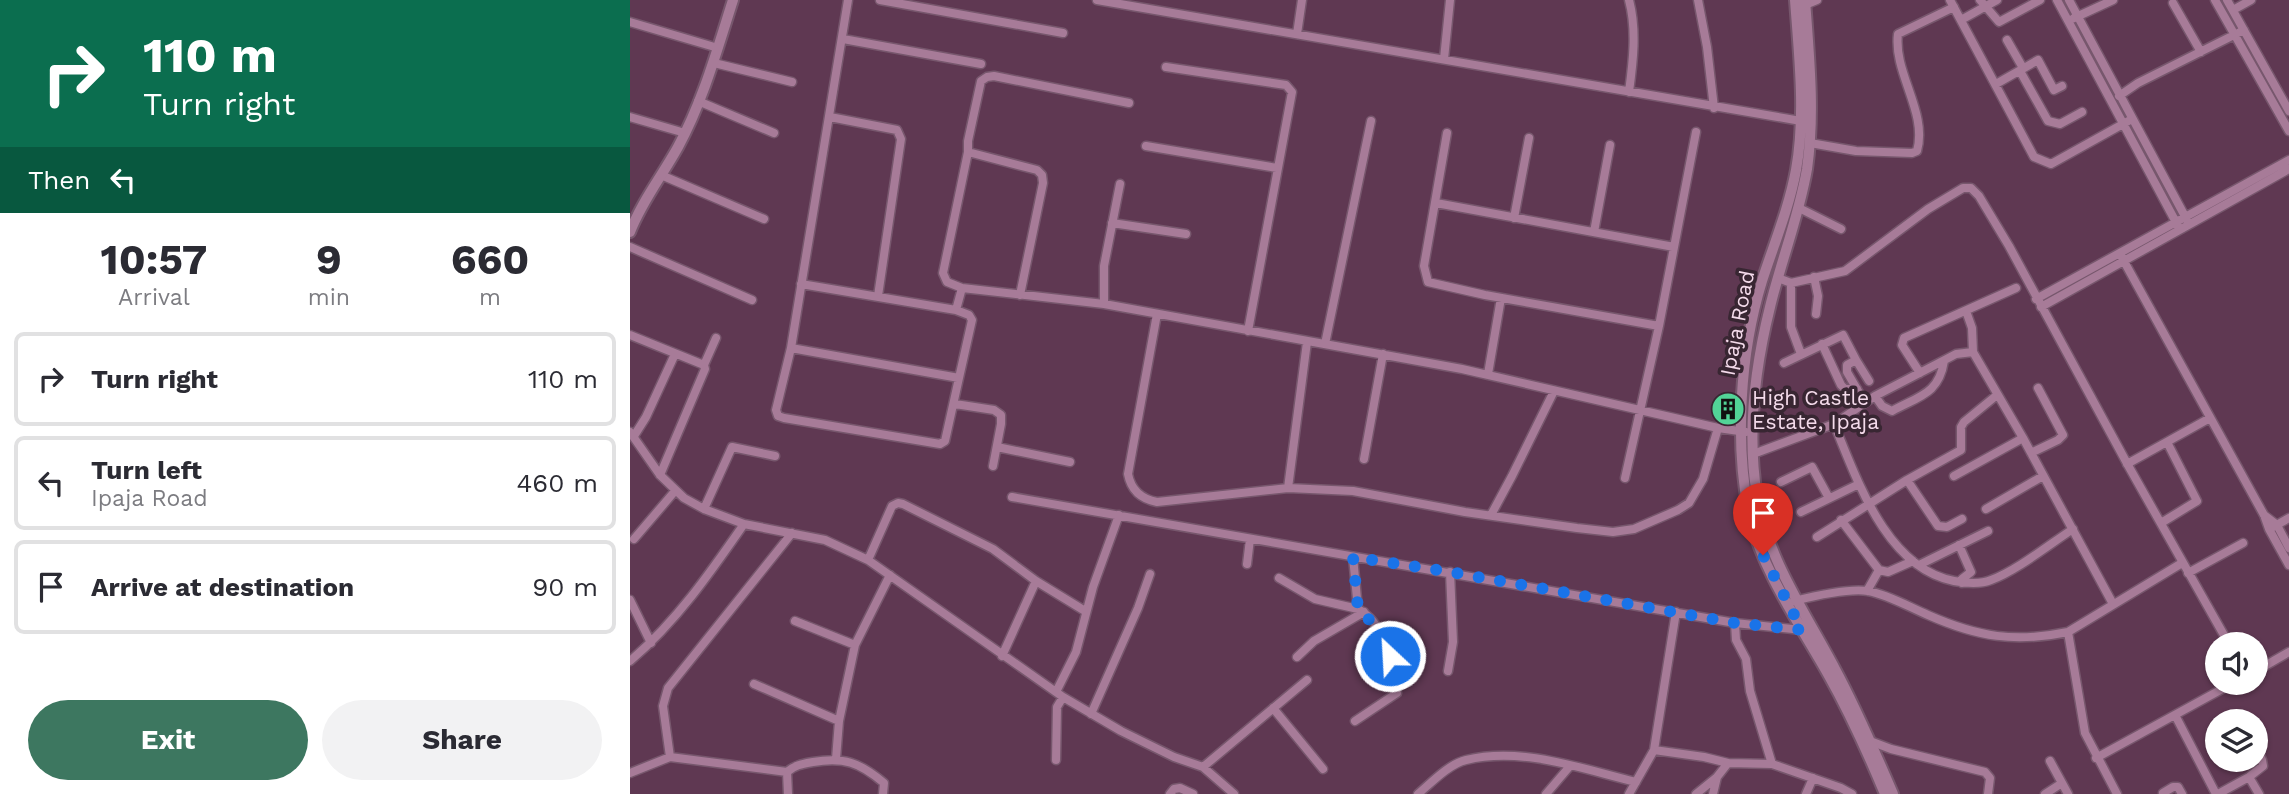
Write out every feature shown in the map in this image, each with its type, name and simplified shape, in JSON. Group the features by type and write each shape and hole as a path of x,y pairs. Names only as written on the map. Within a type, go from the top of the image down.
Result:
{"main road":[{"path":"630,232 634,212 661,175 685,133 714,63 733,0"},
{"name":"Ipaja Road","path":"1802,2 1801,121 1792,188 1762,283 1752,327 1745,374 1747,432 1753,454 1757,499 1767,536 1802,630 1846,706 1885,794"},
{"name":"Ipaja Road","path":"1802,2 1811,116 1810,143 1799,208 1767,319 1747,432 1743,476 1751,519 1763,555 1793,601 1871,741 1893,794"}],"street":[{"path":"801,284 956,310 969,315 972,320 945,441 940,444 784,418 778,416 776,410 791,348 801,284 843,39 848,0"},
{"path":"880,0 1063,33"},
{"path":"1097,0 1801,121"},
{"path":"1297,34 1301,0"},
{"path":"1444,59 1450,0"},
{"path":"1629,0 1634,55 1629,92"},
{"path":"1698,0 1714,108"},
{"path":"1802,2 1817,0"},
{"path":"1961,20 1982,4 1997,0"},
{"path":"1982,4 1998,22 2039,0"},
{"path":"2057,0 2188,220"},
{"path":"2069,0 2119,96 2127,121 2178,226"},
{"path":"2068,21 2113,0"},
{"path":"2215,0 2289,131"},
{"path":"2227,0 2289,111"},
{"path":"2233,10 2251,0"},
{"path":"2173,3 2201,52"},
{"path":"1810,143 1856,151 1916,151 1919,144 1916,119 1899,52 1898,34 1952,4 2034,157 2051,164 2127,121"},
{"path":"630,22 718,48"},
{"path":"2119,96 2138,83 2244,30"},
{"path":"843,39 981,64"},
{"path":"2007,40 2048,121 2060,124 2082,112"},
{"path":"1996,84 2038,60 2054,90 2062,86"},
{"path":"714,63 792,82"},
{"path":"1166,67 1286,85 1290,88 1292,98 1248,331"},
{"path":"1129,103 994,76 981,82 943,273 947,282 962,288 1104,303 1383,354 1488,374 1718,428 1747,432"},
{"path":"698,101 775,134"},
{"path":"630,117 685,133"},
{"path":"830,117 897,130 900,134 878,296"},
{"path":"1325,344 1371,121"},
{"path":"1625,478 1642,409 1696,132"},
{"path":"1447,133 1424,266 1427,280 1438,285 1501,298 1659,326"},
{"path":"1514,218 1529,138"},
{"path":"1594,232 1611,145"},
{"path":"1146,146 1277,168"},
{"path":"968,152 1037,170 1042,175 1043,183 1020,295"},
{"path":"2039,303 2178,226 2289,160"},
{"path":"2188,220 2289,169"},
{"path":"661,175 764,219"},
{"path":"1104,303 1102,279 1120,184"},
{"path":"1778,278 1791,283 1845,271 1928,209 1968,187 1979,196 1986,207 2222,632"},
{"path":"1436,203 1674,247"},
{"path":"1799,208 1841,229"},
{"path":"1112,223 1186,234"},
{"path":"630,247 752,300"},
{"path":"2122,258 2264,515 2285,543 2289,565"},
{"path":"1814,277 1818,296 1816,314"},
{"path":"1791,283 1791,327 1801,354"},
{"path":"956,310 962,288"},
{"path":"1920,373 1902,345 1904,338 2016,288"},
{"path":"1488,374 1501,298"},
{"path":"1966,311 1972,328 1973,352 2113,604"},
{"path":"1157,314 1128,474 1133,488 1148,500 1157,502 1288,488 1353,491 1465,512 1613,532 1651,523 1689,503 1703,480 1718,428"},
{"path":"630,335 704,365"},
{"path":"1784,363 1843,335 1869,381"},
{"path":"660,475 705,374 704,365 716,338"},
{"path":"1288,488 1307,342"},
{"path":"1822,344 1841,385 1845,389 1857,389"},
{"path":"791,348 959,378"},
{"path":"1753,454 1834,424 1875,396 1965,351 1973,352"},
{"path":"676,354 646,417 632,434 660,475 675,491 704,509 744,524 825,540 868,560 1060,695 1174,757 1203,767 1234,794"},
{"path":"1364,459 1383,354"},
{"path":"1856,360 1847,365 1847,369 1865,402"},
{"path":"1875,396 1882,406 1892,411 1937,386 1944,361"},
{"path":"2031,453 2063,435 2038,388"},
{"path":"1491,515 1554,391"},
{"path":"1817,537 1907,480 1961,450 1961,427 1964,422 1997,395"},
{"path":"955,404 999,413 1002,424 993,466"},
{"path":"2127,464 2210,418"},
{"path":"1834,424 1868,505 1905,555 1947,580 1973,584 1990,581 2073,529"},
{"path":"1954,476 2023,438"},
{"path":"2161,523 2197,501 2167,442"},
{"path":"997,446 1070,462"},
{"path":"704,509 732,447 775,456"},
{"path":"1781,482 1812,467 1829,498"},
{"path":"1986,509 2043,476"},
{"path":"1907,480 1938,526 1947,527 1962,519"},
{"path":"1801,512 1859,484"},
{"path":"634,539 675,491"},
{"path":"1012,496 1735,623 1802,630"},
{"path":"868,560 892,506 898,503 993,549 1036,581 1085,611"},
{"path":"1056,760 1056,706 1076,652 1085,611 1119,515"},
{"path":"2273,527 2289,518"},
{"path":"1841,520 1880,570 1888,572 1916,563 1989,531"},
{"path":"630,661 651,643 693,597 744,524"},
{"path":"670,757 663,706 668,688 792,533"},
{"path":"1247,564 1250,539"},
{"path":"2189,573 2244,543"},
{"path":"1959,545 1971,572 1962,579 1962,583"},
{"path":"1353,557 1361,611"},
{"path":"1793,601 1867,591 1940,621 2002,639 2040,638 2068,632 2182,563"},
{"path":"1867,591 1880,570"},
{"path":"1448,671 1453,642 1450,572"},
{"path":"1091,714 1138,608 1150,574"},
{"path":"836,759 839,721 855,645 890,575"},
{"path":"1279,578 1315,599 1361,611 1378,628 1385,640 1397,693 1355,721"},
{"path":"1002,656 1036,581"},
{"path":"630,600 651,643"},
{"path":"1297,657 1314,641 1361,611"},
{"path":"1629,794 1654,750 1676,612"},
{"path":"795,621 855,645"},
{"path":"1735,623 1736,640 1746,659 1750,691 1772,764"},
{"path":"2068,632 2085,733 2117,794"},
{"path":"2268,664 2289,652"},
{"path":"1203,767 1307,680"},
{"path":"754,684 839,721"},
{"path":"2096,758 2211,695"},
{"path":"1273,708 1322,769"},
{"path":"2175,715 2217,794 2255,772"},
{"path":"1871,741 1891,749 1985,772 1990,778 1988,794"},
{"path":"1654,750 1728,763 1772,764 1852,794"},
{"path":"1418,794 1464,760 1516,755 1636,782"},
{"path":"630,773 670,757 787,772 795,766 836,759 856,764 874,774 884,783 883,794"},
{"path":"2050,761 2068,794"},
{"path":"1696,794 1717,777 1728,763"},
{"path":"1546,794 1570,766"},
{"path":"787,772 788,794"},
{"path":"1713,794 1717,777"},
{"path":"2249,777 2259,794"},
{"path":"1806,794 1813,778"},
{"path":"2045,794 2062,783"},
{"path":"2164,793 2173,787 2178,788 2182,794"},
{"path":"1170,794 1174,789 1180,788 1193,794"}],"place":[{"name":"High Castle Estate, Ipaja","path":"1728,409"}],"route":[{"path":"1390,656 1378,628 1358,609 1353,557 1735,623 1802,630 1763,555"}]}
